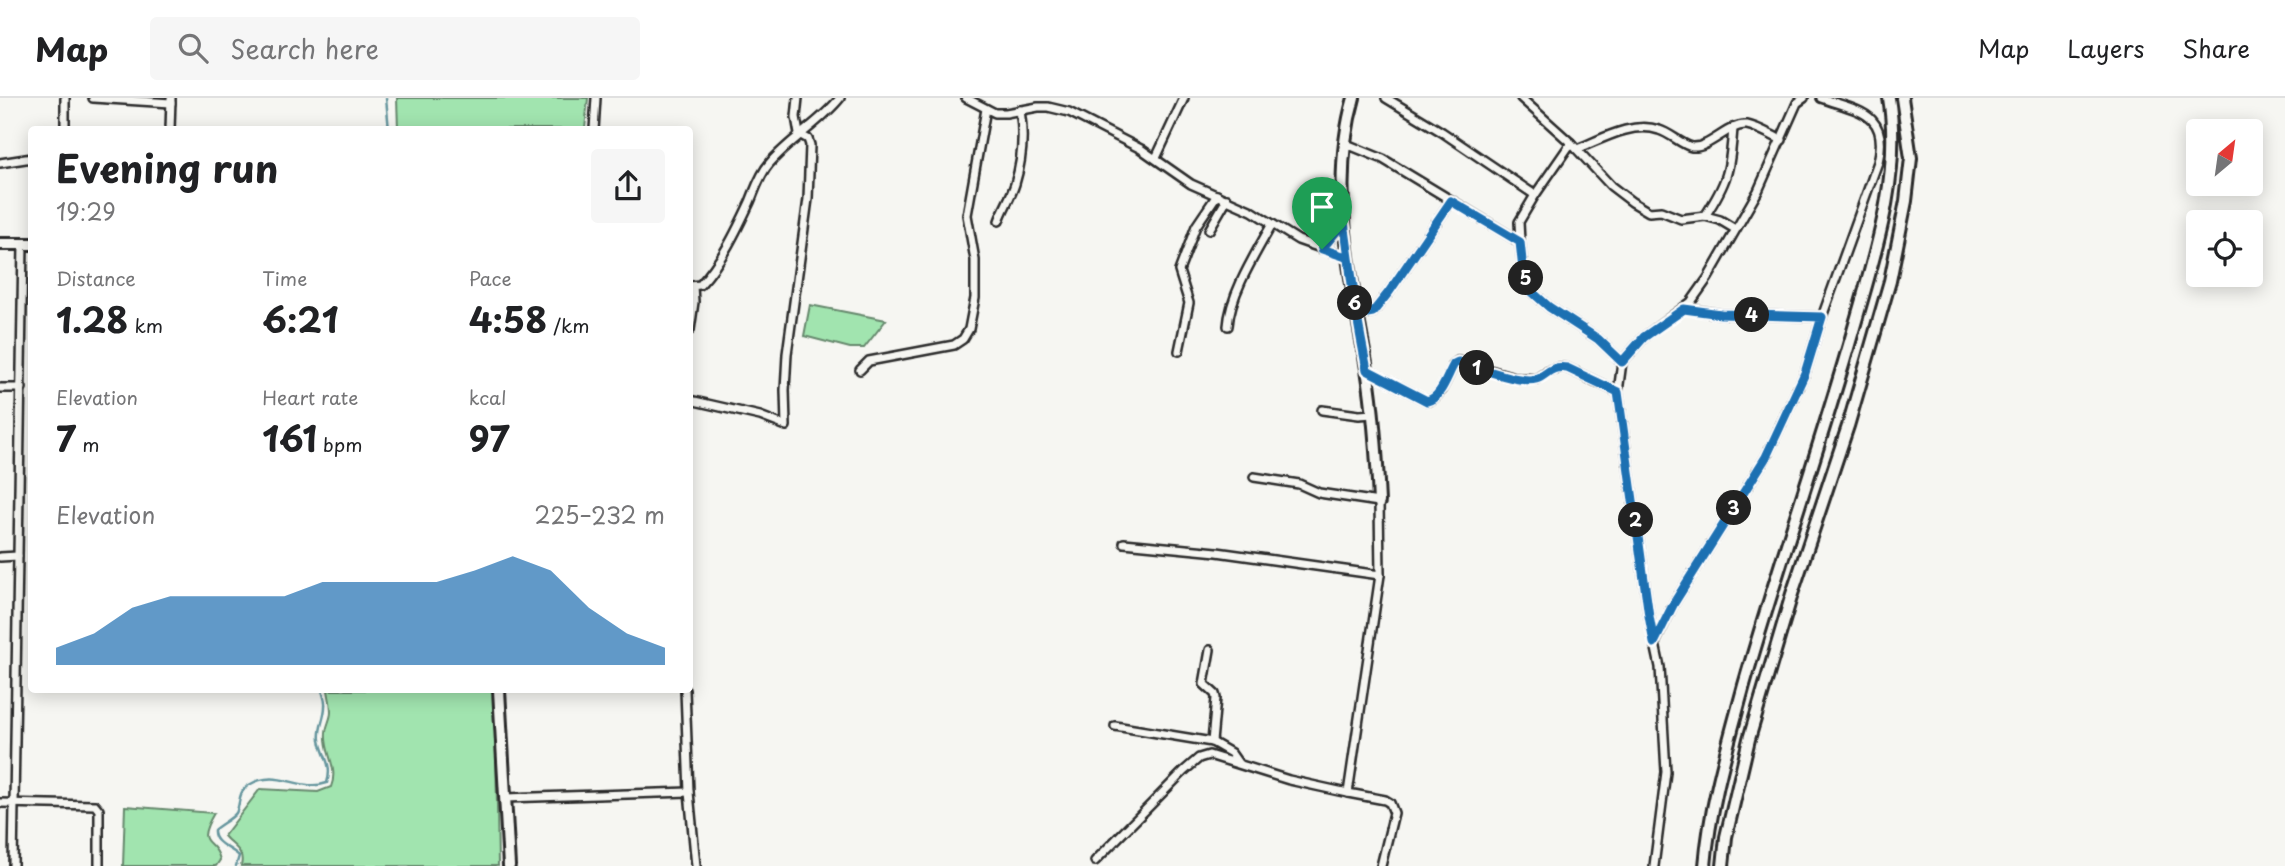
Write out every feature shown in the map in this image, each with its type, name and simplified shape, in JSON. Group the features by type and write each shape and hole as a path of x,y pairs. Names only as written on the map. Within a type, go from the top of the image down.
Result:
{"street":[{"path":"65,98 65,126"},
{"path":"93,98 171,101 170,126"},
{"path":"594,126 596,98"},
{"path":"797,98 799,134"},
{"path":"693,286 700,285 709,275 732,240 769,163 799,134 832,109 840,98"},
{"path":"966,98 995,113 1006,113 1048,102 1096,124 1156,158 1183,179 1227,199 1298,240 1349,258"},
{"path":"1156,158 1184,98"},
{"path":"1348,793 1380,575 1379,502 1373,414 1344,222 1344,143 1354,98"},
{"path":"1386,98 1535,195"},
{"path":"1521,98 1574,146 1611,186 1632,202 1649,212 1661,211 1681,219 1704,216 1720,220 1735,229"},
{"path":"1654,866 1665,772 1660,667 1649,616 1618,392 1622,362 1644,337 1684,309 1708,278 1758,191 1797,103 1804,98"},
{"path":"1654,643 1674,603 1766,457 1805,373 1881,148 1877,125 1867,114 1821,98"},
{"path":"1704,866 1718,778 1766,608 1824,431 1873,260 1892,156 1893,120 1889,98"},
{"path":"1723,866 1726,837 1749,739 1792,594 1848,426 1889,281 1906,201 1910,158 1902,98"},
{"path":"860,370 869,361 954,345 963,339 969,329 975,298 975,260 967,215 986,109"},
{"path":"999,221 1014,185 1021,153 1023,125 1020,110"},
{"path":"1622,362 1598,339 1549,307 1531,291 1523,270 1519,222 1535,195 1574,146 1628,129 1645,126 1661,130 1691,147 1700,146 1733,128 1746,125 1782,140"},
{"path":"1704,216 1721,191 1728,173 1733,128"},
{"path":"693,401 760,416 786,426 788,354 808,199 810,145 808,139 799,134"},
{"path":"1344,143 1383,159 1520,242"},
{"path":"0,163 28,159"},
{"path":"1179,351 1189,303 1179,271 1196,226 1217,195"},
{"path":"1209,230 1227,199"},
{"path":"1357,315 1373,312 1451,201"},
{"path":"1322,249 1344,222"},
{"path":"1228,326 1243,278 1272,224"},
{"path":"0,244 27,244 13,866"},
{"path":"1684,309 1721,314 1822,317"},
{"path":"1367,370 1427,401 1433,400 1454,364 1458,362 1518,378 1536,379 1550,370 1567,368 1618,392"},
{"path":"0,388 22,388"},
{"path":"1322,410 1373,414"},
{"path":"1254,477 1299,484 1319,493 1379,502"},
{"path":"1124,543 1217,552 1380,575"},
{"path":"0,557 18,556"},
{"path":"1210,650 1204,684 1216,698 1212,742"},
{"path":"499,693 509,866"},
{"path":"685,693 689,792 696,866"},
{"path":"1115,726 1212,742 1231,753 1238,763"},
{"path":"1095,861 1199,758 1209,755 1289,780 1385,800 1392,806 1394,813 1381,866"},
{"path":"505,799 689,792"},
{"path":"0,803 94,805 99,810 99,866"}],"green space":[{"path":"397,98 588,98 585,126 398,126"},
{"path":"810,305 886,320 864,348 850,348 804,336"},
{"path":"328,693 495,693 498,866 241,866 240,852 224,836 260,789 318,792 331,787 333,773 326,730 331,712"},
{"path":"125,806 214,813 205,837 220,860 216,866 123,866"}],"waterway":[{"path":"386,98 389,126"},
{"path":"236,866 239,856 216,839 214,830 236,813 245,788 269,778 307,785 327,783 328,766 320,736 325,710 323,693"}],"route":[{"path":"1322,249 1344,222 1357,315 1373,312 1451,201 1520,242 1523,270 1531,291 1549,307 1598,339 1622,362 1644,337 1684,309 1721,314 1822,317 1805,373 1766,457 1674,603 1654,643 1618,392 1567,368 1550,370 1536,379 1518,378 1458,362 1454,364 1433,400 1427,401 1367,370 1357,315 1350,274 1349,258 1322,249"}]}
